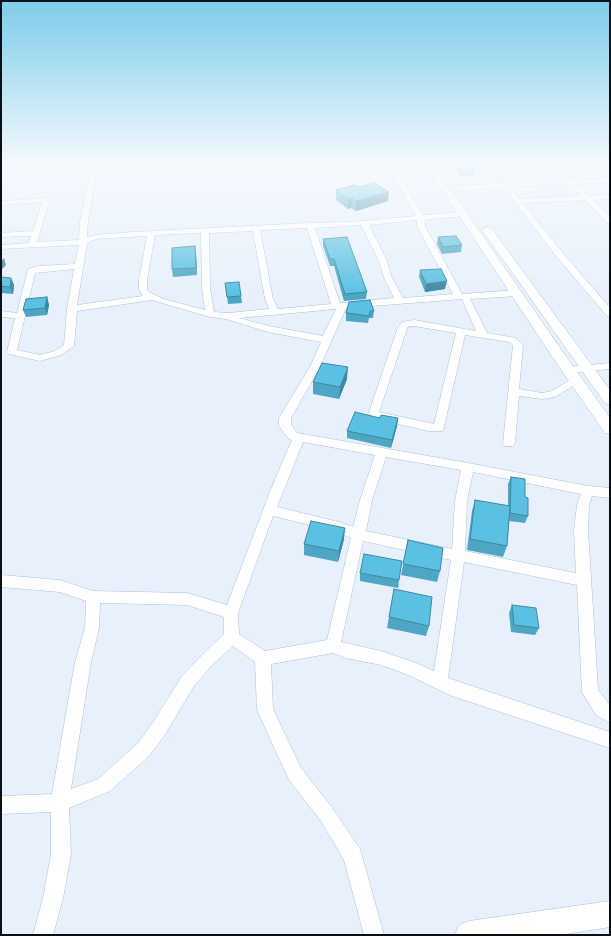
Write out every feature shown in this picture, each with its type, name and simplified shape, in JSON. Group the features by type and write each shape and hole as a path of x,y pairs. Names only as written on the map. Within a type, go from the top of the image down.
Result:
{"street":[{"path":"32,245 44,208"},
{"path":"1,349 30,357 40,358 58,353 69,346 72,309 88,208"},
{"path":"414,208 421,219 421,226 483,334"},
{"path":"459,208 568,370 610,429"},
{"path":"471,208 610,400"},
{"path":"522,208 610,314"},
{"path":"597,208 610,221"},
{"path":"1,247 83,242 94,237 421,219 463,214"},
{"path":"364,222 374,247 383,261 388,278 400,301"},
{"path":"310,224 339,306 315,367 285,418 285,426 293,436 468,467 588,491 610,493"},
{"path":"256,227 269,299 274,311"},
{"path":"205,230 206,288 210,314"},
{"path":"1,235 36,233"},
{"path":"151,233 143,280 143,289 151,298"},
{"path":"12,352 31,271 38,269 79,266"},
{"path":"72,309 151,298 210,314 228,316 400,301 517,294"},
{"path":"1,314 20,316"},
{"path":"221,315 268,329 326,340"},
{"path":"461,331 439,428 374,416 374,412 405,324 414,323 483,334 513,340 518,345 509,442"},
{"path":"568,370 610,366"},
{"path":"514,392 542,396 555,394 576,381"},
{"path":"232,637 230,613 298,436"},
{"path":"333,646 366,500 382,451"},
{"path":"440,682 458,556 461,501 468,467"},
{"path":"588,491 583,504 581,530 590,692 602,709 610,715"},
{"path":"269,510 339,527 358,535 584,580"},
{"path":"1,580 60,586 93,597 187,598 230,613"},
{"path":"43,935 53,898 61,854 60,803 83,662 92,628 93,597"},
{"path":"1,805 60,803 104,785 143,750 158,730 188,681 207,660 232,637"},
{"path":"232,637 263,658 333,646 346,651 382,658 410,668 452,688 521,712 610,740"},
{"path":"263,658 265,710 295,774 328,815 353,856 374,935"},
{"path":"469,935 610,914"}],"building":[{"path":"456,236 462,245 443,247 438,237"},
{"path":"347,237 367,292 345,294 334,259 330,259 323,239"},
{"path":"195,246 196,268 172,269 172,248"},
{"path":"441,269 447,281 426,284 420,270"},
{"path":"1,277 11,278 10,287 1,286"},
{"path":"239,282 241,296 227,297 225,283"},
{"path":"47,297 45,308 23,310 26,299"},
{"path":"370,300 374,311 370,311 369,316 346,313 349,302"},
{"path":"322,363 348,367 340,387 313,382"},
{"path":"355,412 380,418 381,415 398,418 392,440 347,431"},
{"path":"511,477 525,479 525,497 528,498 528,516 510,513"},
{"path":"475,500 510,506 507,546 470,539"},
{"path":"311,521 345,528 339,551 304,544"},
{"path":"408,540 443,548 440,571 403,564"},
{"path":"364,554 402,561 399,580 360,573"},
{"path":"394,589 432,597 429,626 389,617"},
{"path":"512,605 536,608 539,628 514,625"}]}
